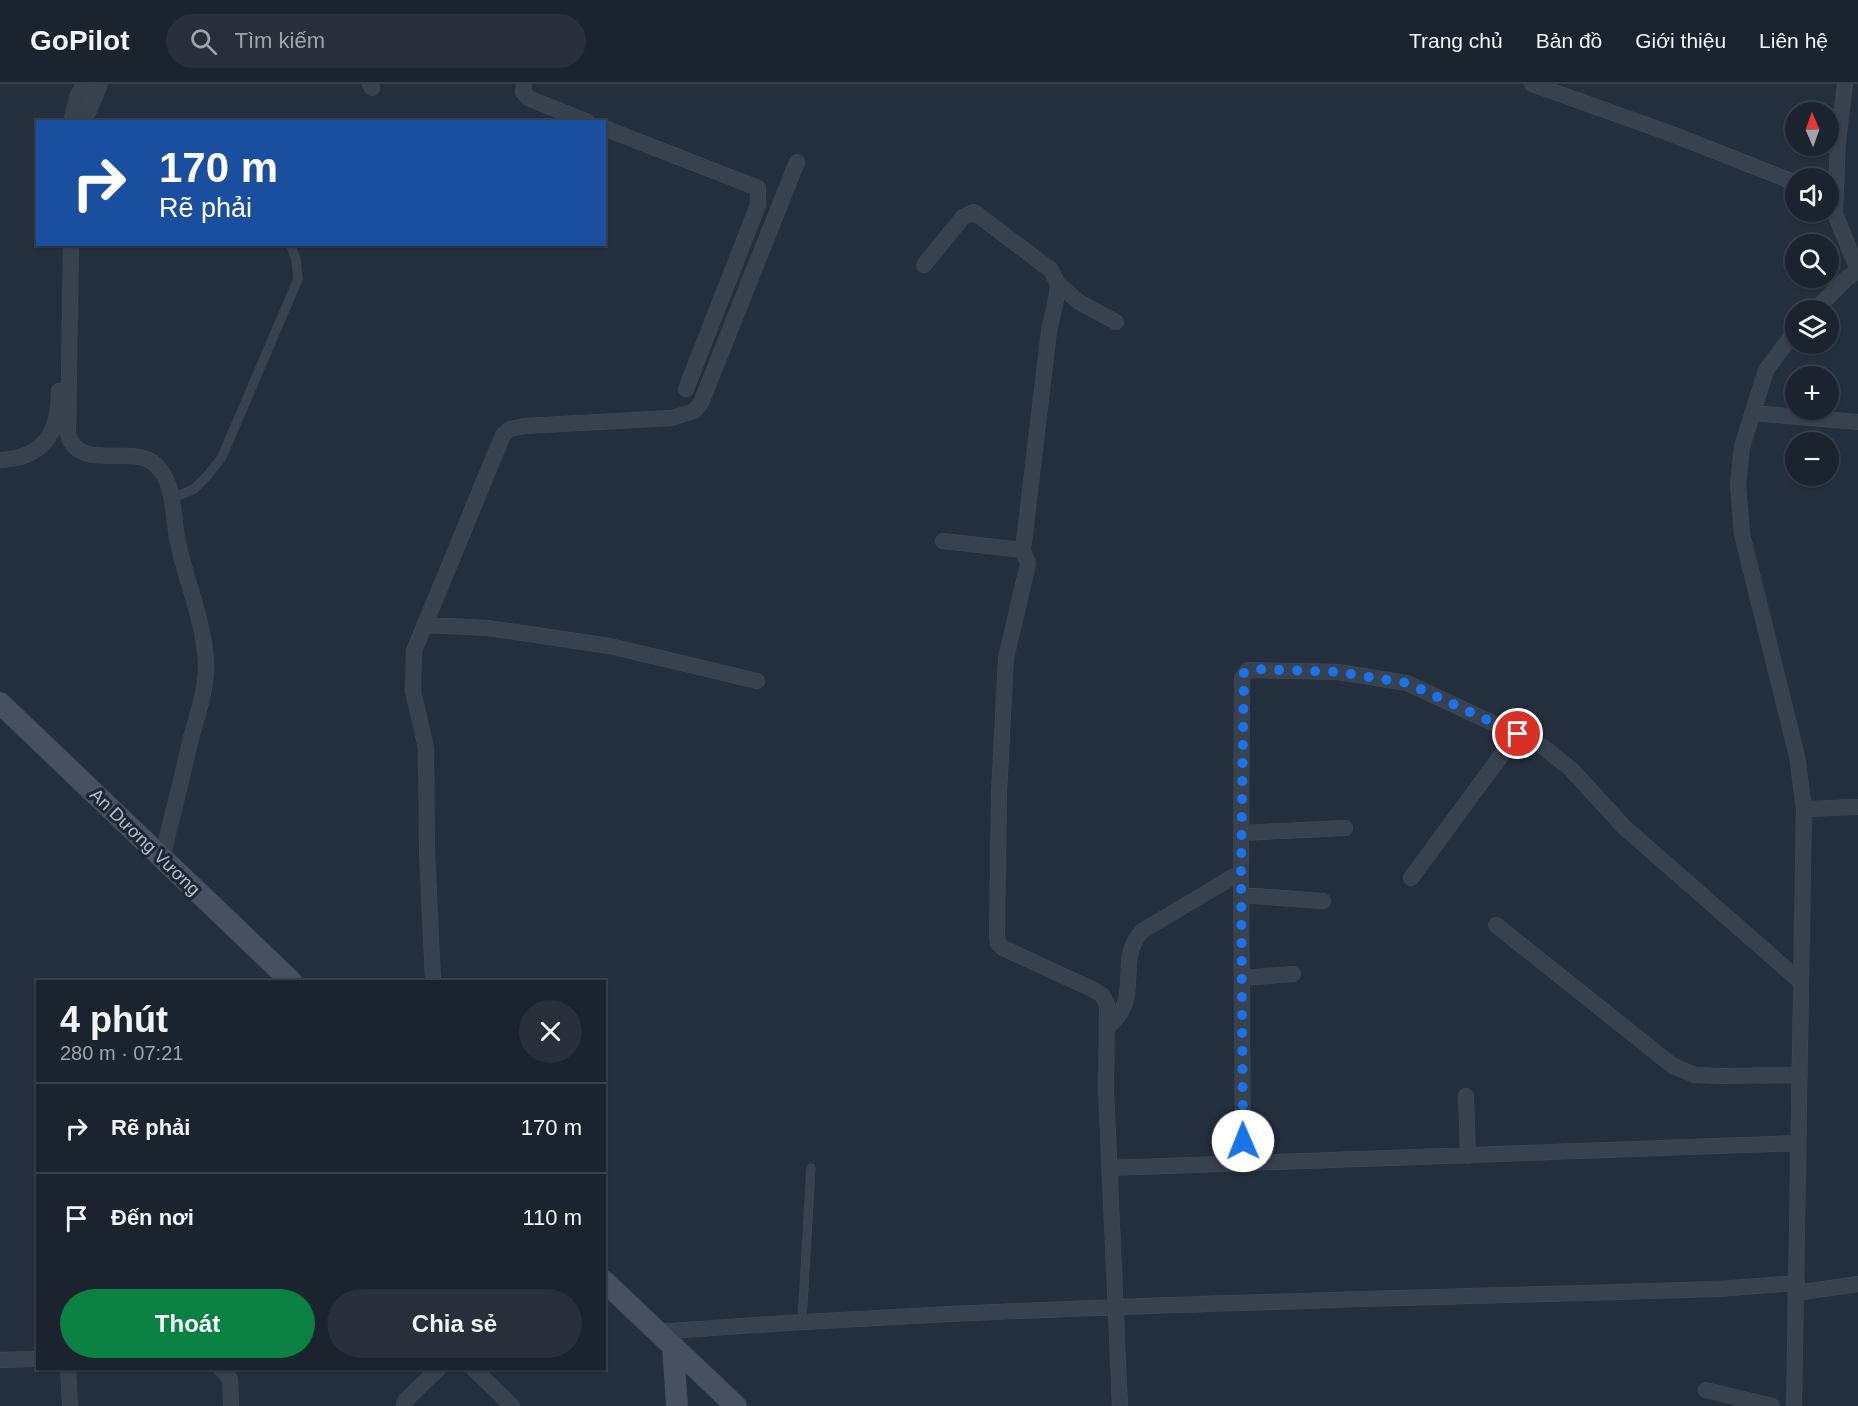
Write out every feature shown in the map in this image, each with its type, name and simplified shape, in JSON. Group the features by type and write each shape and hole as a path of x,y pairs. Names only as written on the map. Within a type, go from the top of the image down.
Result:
{"street":[{"path":"72,120 78,95 84,84"},
{"path":"85,120 100,84"},
{"path":"524,84 523,92 528,98 583,120"},
{"path":"1532,84 1669,133 1785,179"},
{"path":"1835,168 1845,84"},
{"path":"606,129 758,189 758,205 686,389"},
{"path":"433,980 427,850 426,748 413,691 414,651 448,563 503,435 510,429 525,426 672,418 694,411 701,404 797,162"},
{"path":"924,265 963,217 974,212 1051,270 1058,284 1079,302 1116,322"},
{"path":"1825,300 1858,270 1838,222"},
{"path":"0,460 16,459 36,451 55,428 59,406 61,246"},
{"path":"71,246 68,434 71,444 80,452 141,458 154,462 165,474 180,551 204,642 206,681 162,857"},
{"path":"1058,284 1049,330 1023,550 1028,564 1006,658 999,793 998,943 1003,948 1102,995 1107,1004 1106,1089 1120,1406"},
{"path":"1785,345 1766,370 1742,447 1738,485 1742,534 1797,756 1804,809 1794,1406"},
{"path":"1752,413 1858,422"},
{"path":"943,541 1023,550"},
{"path":"425,626 510,631 610,646 757,681"},
{"path":"1243,1164 1242,678 1248,670 1338,672 1407,683 1542,746 1570,769 1624,827 1801,982"},
{"name":"An Dương Vương","path":"0,703 290,980"},
{"path":"1411,878 1518,734"},
{"path":"1804,809 1858,807"},
{"path":"1241,832 1345,828"},
{"path":"1107,1027 1119,1018 1124,1010 1128,993 1130,949 1134,939 1142,931 1241,872"},
{"path":"1241,895 1323,901"},
{"path":"1496,925 1673,1066 1695,1075 1800,1076"},
{"path":"1242,978 1293,974"},
{"path":"1466,1096 1468,1156"},
{"path":"1110,1168 1798,1143"},
{"path":"606,1283 666,1339 718,1398 736,1406"},
{"path":"666,1339 802,1321 1115,1308 1796,1288 1858,1284"},
{"path":"666,1339 677,1406"},
{"path":"0,1360 36,1359"},
{"path":"68,1370 70,1406"},
{"path":"223,1370 230,1379 231,1406"},
{"path":"404,1406 406,1401 437,1370"},
{"path":"475,1370 512,1406"},
{"path":"1706,1390 1772,1406"}],"lane":[{"path":"171,499 194,489 208,475 222,457 235,430 298,279 296,259 291,246"},
{"path":"802,1321 811,1168"}],"route":[{"path":"1243,1141 1241,872 1242,678 1244,673 1253,669 1338,672 1407,683 1518,734"}]}
